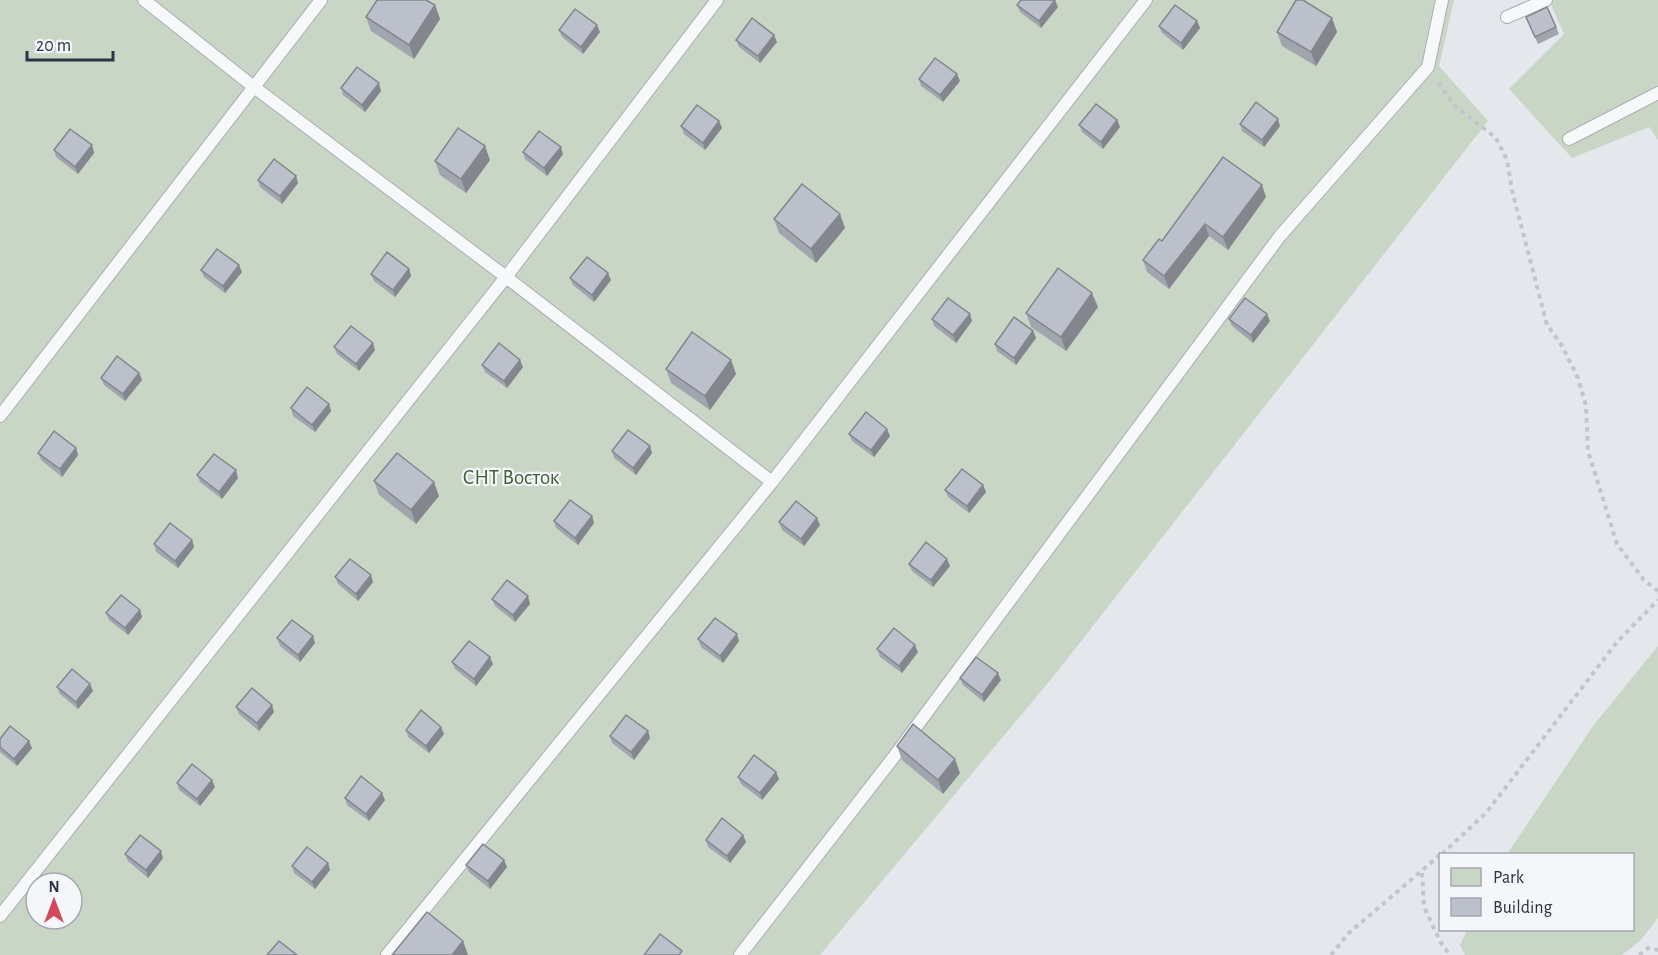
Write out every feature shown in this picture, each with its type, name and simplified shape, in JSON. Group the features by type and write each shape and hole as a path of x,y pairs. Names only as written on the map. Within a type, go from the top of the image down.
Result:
{"lane":[{"path":"144,0 254,87 772,482"},
{"path":"0,416 321,0"},
{"path":"0,916 506,277 717,0"},
{"path":"387,955 772,482 1146,0"},
{"path":"740,955 893,758 1280,236 1428,67 1442,0"},
{"path":"1507,17 1546,0"},
{"path":"1569,139 1658,93"}],"path":[{"path":"1428,67 1455,106 1496,138 1507,160 1512,190 1547,325 1561,344 1578,378 1586,406 1588,451 1617,544 1644,580 1658,591"},
{"path":"1443,853 1486,813 1617,642 1658,600"},
{"path":"1331,955 1349,933 1439,857"},
{"path":"1422,873 1424,907 1441,943 1450,955"},
{"path":"1638,955 1648,948 1658,950"}],"green space":[{"name":"СНТ Восток","path":"0,0 1454,0 1439,66 1488,121 1053,677 820,955 0,955"},
{"path":"1549,0 1658,0 1658,140 1649,127 1572,158 1509,89 1564,34"},
{"path":"1658,646 1658,918 1640,941 1622,955 1465,955 1460,945 1467,931 1634,931 1634,853 1508,853 1593,726"}],"building":[{"path":"377,0 426,0 435,5 409,45 366,17"},
{"path":"1021,0 1055,0 1039,21 1017,5"},
{"path":"1296,0 1303,0 1332,18 1311,52 1277,32"},
{"path":"1175,5 1197,21 1181,43 1159,26"},
{"path":"1547,7 1556,27 1535,37 1526,17"},
{"path":"575,9 597,25 581,47 559,30"},
{"path":"752,18 774,35 758,56 736,40"},
{"path":"935,58 957,74 940,95 919,79"},
{"path":"357,67 379,83 362,105 341,88"},
{"path":"1256,102 1278,119 1262,140 1240,124"},
{"path":"1096,104 1117,120 1101,142 1079,125"},
{"path":"697,105 719,121 703,143 681,126"},
{"path":"458,128 485,146 461,179 435,161"},
{"path":"70,129 92,145 75,167 54,150"},
{"path":"539,131 561,147 544,168 523,152"},
{"path":"1223,157 1262,185 1223,237 1205,224 1164,276 1143,260 1159,239 1162,241"},
{"path":"274,159 296,176 280,196 258,180"},
{"path":"802,184 840,214 811,249 774,219"},
{"path":"217,249 239,265 223,286 201,270"},
{"path":"387,252 409,269 393,290 371,274"},
{"path":"587,257 608,273 592,295 570,278"},
{"path":"1058,268 1092,293 1061,337 1026,313"},
{"path":"948,298 970,314 953,335 932,319"},
{"path":"1245,298 1267,314 1251,335 1229,319"},
{"path":"1014,317 1033,331 1014,358 995,344"},
{"path":"351,326 373,343 356,364 334,347"},
{"path":"692,332 731,360 705,396 666,369"},
{"path":"499,343 520,360 504,381 482,365"},
{"path":"117,356 139,373 123,394 101,378"},
{"path":"307,387 329,404 312,425 291,408"},
{"path":"866,412 887,429 871,450 849,434"},
{"path":"628,430 650,446 633,468 612,451"},
{"path":"54,431 76,448 60,469 38,453"},
{"path":"397,453 434,482 411,510 374,481"},
{"path":"214,454 236,470 219,492 197,475"},
{"path":"962,469 983,485 967,506 945,490"},
{"path":"570,500 592,516 575,538 554,521"},
{"path":"796,501 817,518 801,539 779,522"},
{"path":"170,523 192,540 175,561 154,544"},
{"path":"926,542 947,559 931,580 909,564"},
{"path":"350,559 371,575 356,594 335,577"},
{"path":"507,580 528,596 513,615 492,599"},
{"path":"121,595 140,610 125,628 106,613"},
{"path":"715,618 737,634 720,656 698,639"},
{"path":"292,620 313,636 298,655 277,638"},
{"path":"894,628 915,645 899,666 877,649"},
{"path":"469,641 490,657 474,679 452,662"},
{"path":"976,657 998,673 982,695 960,678"},
{"path":"72,669 90,684 76,702 57,687"},
{"path":"252,688 272,705 257,723 236,707"},
{"path":"421,710 441,727 426,746 406,730"},
{"path":"626,715 648,731 631,752 610,736"},
{"path":"913,724 955,759 938,780 897,746"},
{"path":"10,726 29,741 14,759 0,747 0,739"},
{"path":"754,755 776,772 760,793 738,777"},
{"path":"192,764 212,780 197,799 177,783"},
{"path":"361,776 382,793 366,814 345,798"},
{"path":"722,818 743,835 727,856 706,840"},
{"path":"140,835 161,851 146,870 125,854"},
{"path":"483,844 504,860 488,881 466,865"},
{"path":"307,847 328,863 312,882 292,866"},
{"path":"427,912 463,941 452,955 392,955"},
{"path":"660,934 682,951 679,955 644,955"},
{"path":"279,941 297,955 267,955"}]}
